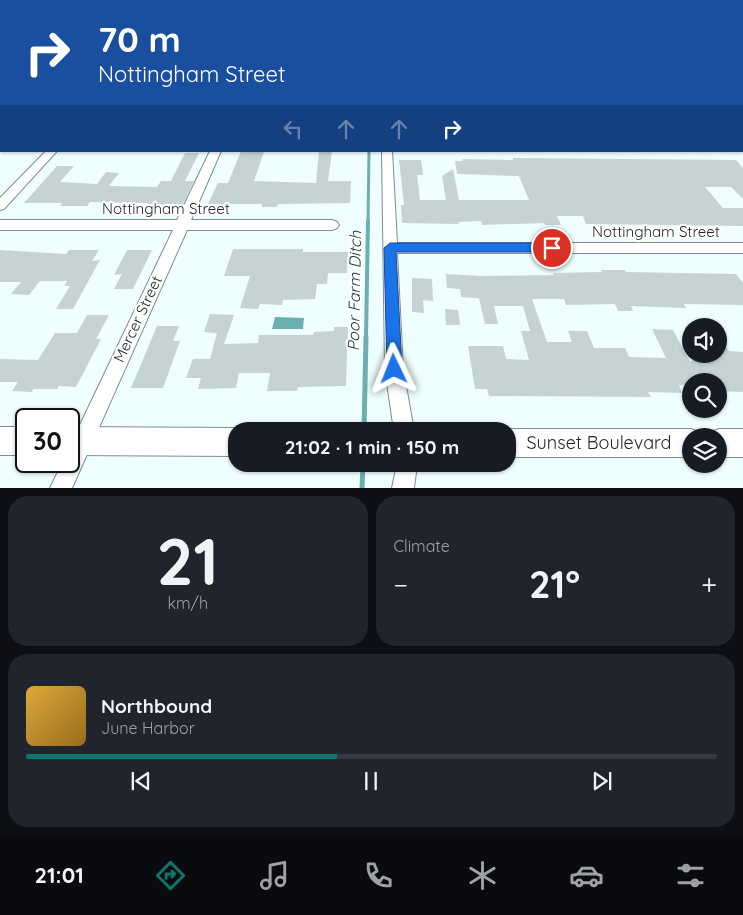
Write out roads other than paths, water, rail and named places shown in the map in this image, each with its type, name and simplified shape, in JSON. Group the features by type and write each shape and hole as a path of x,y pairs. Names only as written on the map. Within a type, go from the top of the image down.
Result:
{"street":[{"path":"0,206 51,152"},
{"name":"Mercer Street","path":"80,431 182,225 216,152"},
{"path":"386,152 394,369 403,422"},
{"name":"Nottingham Street","path":"0,225 332,225"},
{"name":"Nottingham Street","path":"390,248 743,248"},
{"path":"0,441 15,441"},
{"path":"80,441 228,442"},
{"name":"Sunset Boulevard","path":"516,443 682,443"},
{"path":"727,443 743,443"},
{"path":"403,488 406,472"},
{"name":"Mercer Street","path":"61,488 65,473"}],"water":[{"path":"275,317 304,318 303,329 272,329"}],"waterway":[{"name":"Poor Farm Ditch","path":"368,222 369,152"},
{"name":"Poor Farm Ditch","path":"366,338 368,221"},
{"name":"Poor Farm Ditch","path":"364,422 366,337"},
{"name":"Poor Farm Ditch","path":"362,488 363,472"}]}
